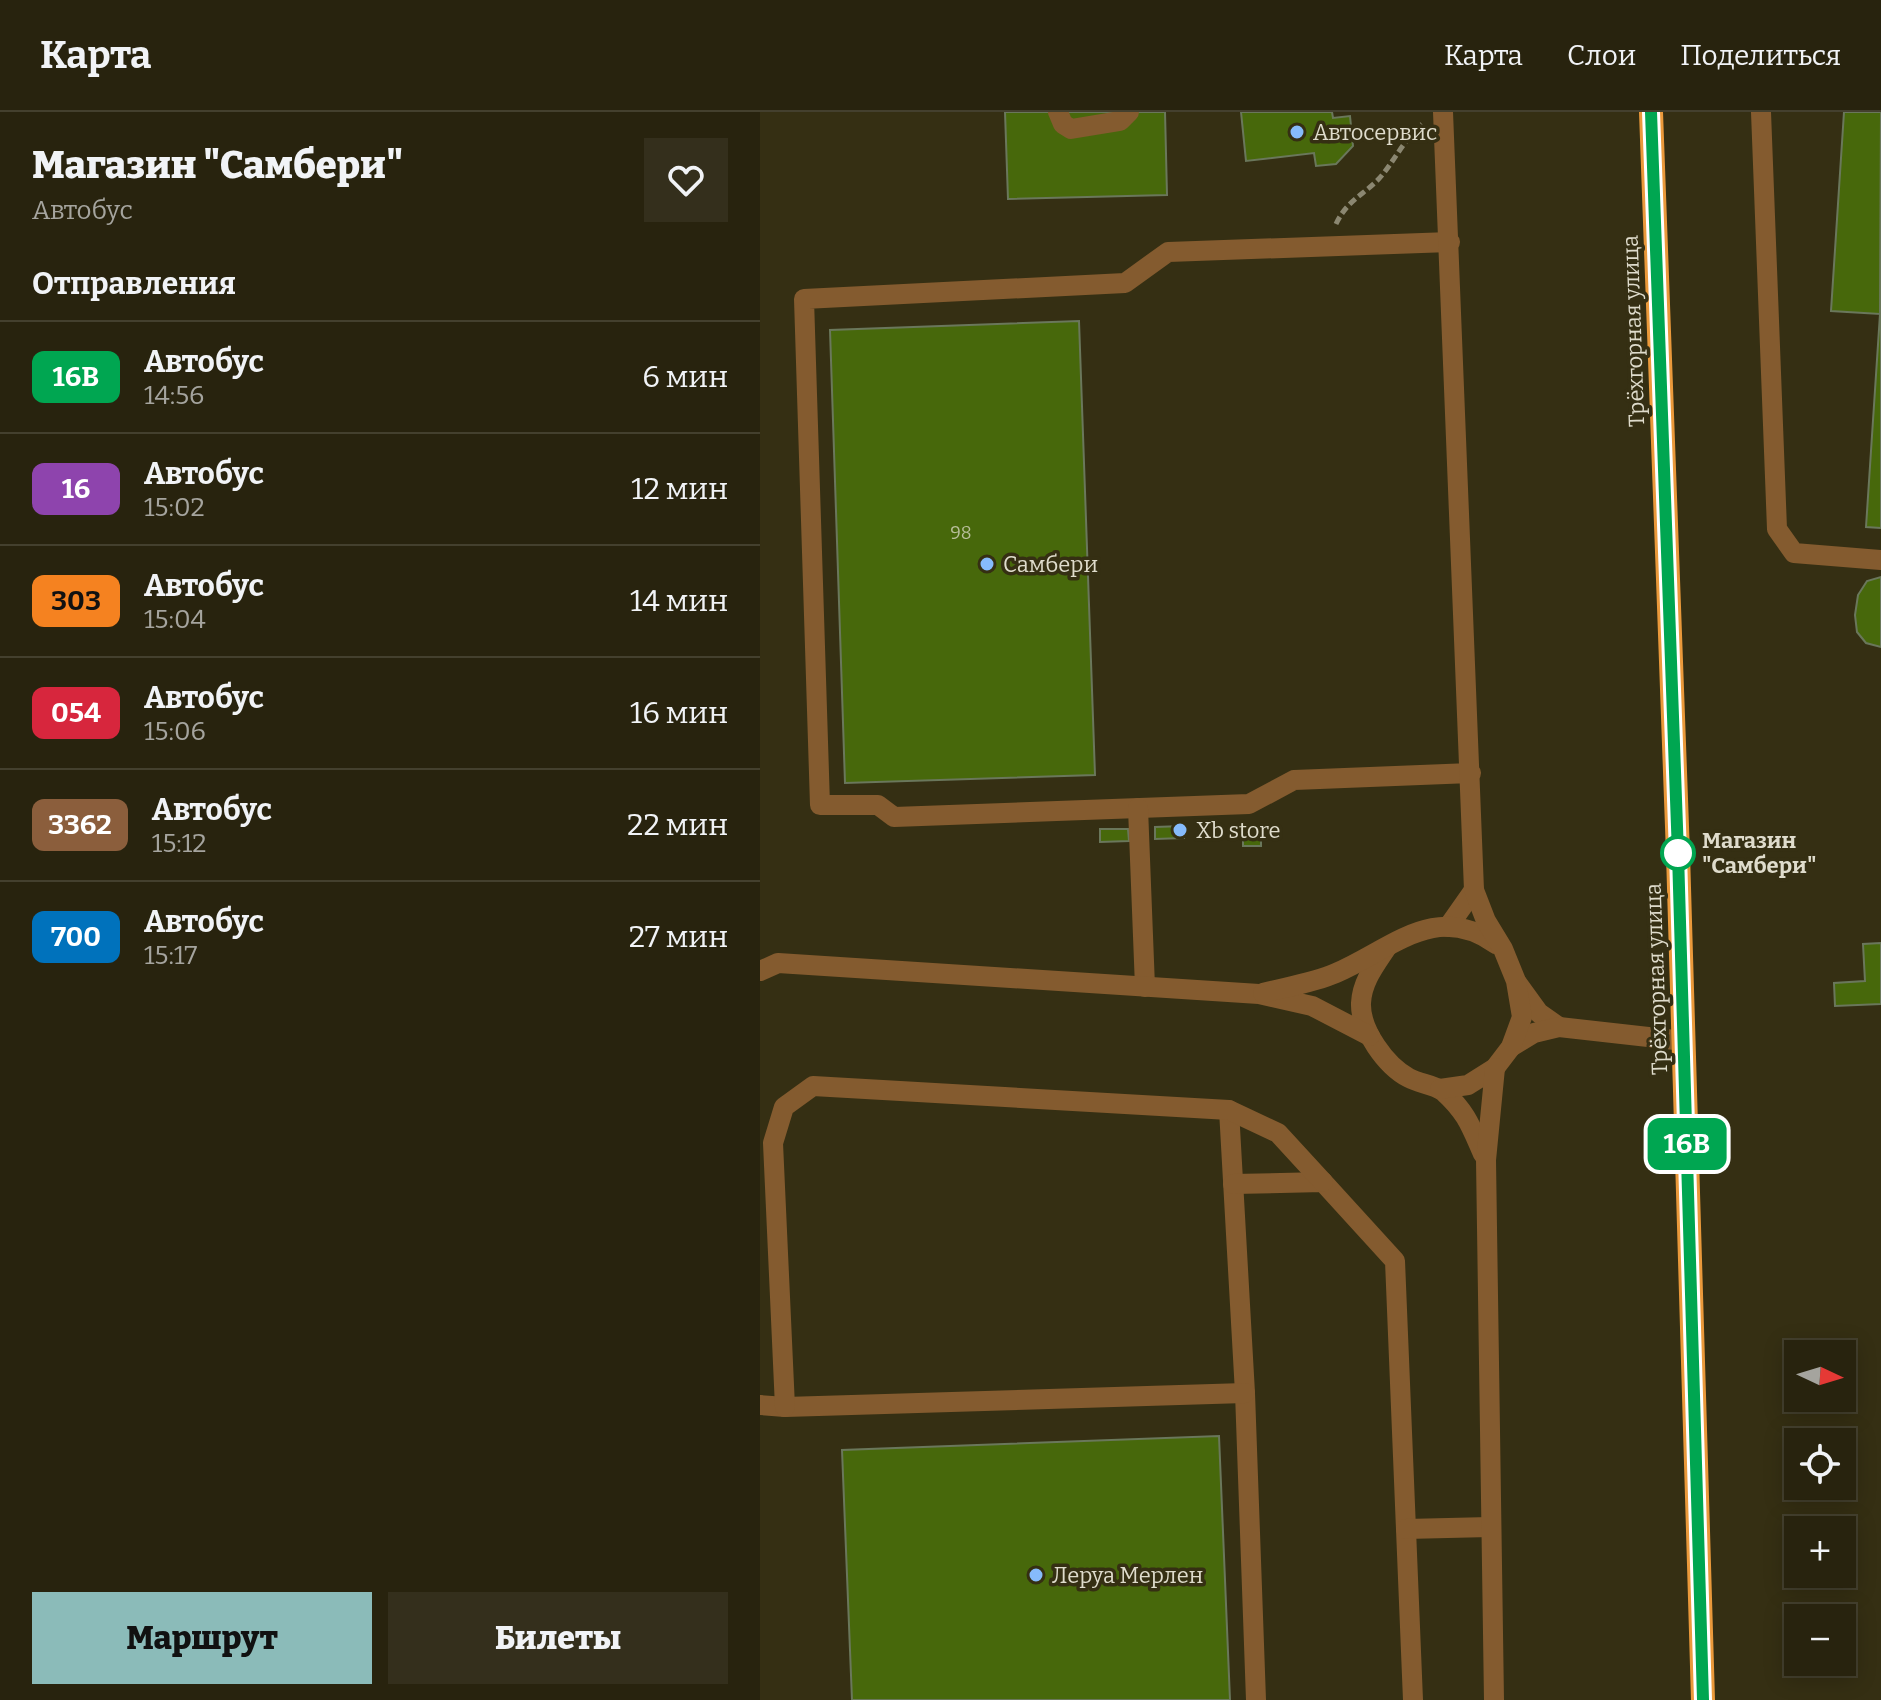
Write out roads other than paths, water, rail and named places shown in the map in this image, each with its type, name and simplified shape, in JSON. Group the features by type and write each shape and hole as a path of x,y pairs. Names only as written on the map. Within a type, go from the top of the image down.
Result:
{"highway":[{"name":"Трёхгорная улица","path":"1651,112 1684,1041 1703,1700"}],"street":[{"path":"1058,112 1063,124 1071,129 1120,121 1129,112"},
{"path":"1761,112 1777,529 1794,553 1881,560"},
{"path":"1434,116 1450,242 1474,890 1516,981 1522,1017 1511,1047 1495,1068 1468,1085 1440,1089"},
{"path":"1450,242 1168,252 1125,283 804,299 820,805 878,805 894,817 1249,804 1294,780 1471,773"},
{"path":"1138,808 1145,987"},
{"path":"1448,927 1474,890"},
{"path":"1259,994 1333,975 1416,930 1448,927 1477,931 1503,949"},
{"path":"1387,947 1369,974 1361,1004 1370,1036 1388,1063 1409,1078 1440,1089 1466,1115 1486,1160"},
{"path":"760,971 778,963 1259,994 1312,1006 1370,1036"},
{"path":"1516,981 1539,1013 1559,1027"},
{"path":"1511,1047 1534,1033 1559,1027 1684,1041"},
{"path":"1494,1700 1486,1160 1495,1068"},
{"path":"785,1407 773,1143 784,1107 813,1086 1229,1110 1278,1133 1395,1261 1413,1700"},
{"path":"1229,1110 1245,1393 1256,1700"},
{"path":"1233,1184 1323,1182"},
{"path":"760,1405 785,1407 1245,1393"},
{"path":"1406,1529 1490,1527"}],"place":[{"name":"Автосервис","path":"1297,132"},
{"name":"Самбери","path":"987,564"},
{"name":"Xb store","path":"1180,830"},
{"name":"Магазин \"Самбери\"","path":"1678,853"},
{"name":"Леруа Мерлен","path":"1036,1575"}]}
